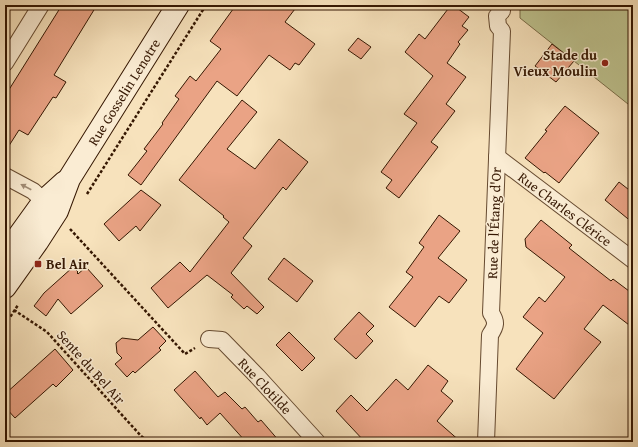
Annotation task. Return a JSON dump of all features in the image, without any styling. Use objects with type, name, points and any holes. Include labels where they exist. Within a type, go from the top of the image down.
[{"type":"main road","name":"Rue Gosselin Lenotre","points":[[5,287],[57,211],[69,179],[178,5]]},
{"type":"main road","name":"Rue Gosselin Lenotre","points":[[5,255],[44,202],[69,179]]},
{"type":"street","points":[[5,63],[40,5]]},
{"type":"street","name":"Rue de l'Étang d'Or","points":[[486,442],[490,335],[494,329],[495,320],[491,313],[502,31],[498,26],[497,16],[502,11],[502,5]]},
{"type":"street","name":"Rue Charles Clérice","points":[[497,157],[633,260]]},
{"type":"street","points":[[5,176],[33,191],[44,202],[37,242]]},
{"type":"street","name":"Rue Clotilde","points":[[209,339],[222,340],[317,442]]},
{"type":"path","points":[[84,199],[206,5]]},
{"type":"path","points":[[67,226],[185,354],[209,339]]},
{"type":"path","points":[[5,325],[18,304]]},
{"type":"path","name":"Sente du Bel Air","points":[[14,310],[47,332],[141,436],[149,442]]},
{"type":"green space","name":"Stade du Vieux Moulin","points":[[520,5],[633,5],[633,108],[520,18]]},
{"type":"building","points":[[62,5],[97,5],[54,75],[66,82],[56,98],[53,97],[28,135],[19,130],[5,152],[5,96]]},
{"type":"building","points":[[236,5],[298,5],[285,22],[315,44],[299,65],[295,63],[290,70],[269,55],[237,96],[217,81],[141,185],[128,175],[147,151],[144,149],[163,124],[162,123],[179,99],[175,96],[190,76],[196,81],[221,49],[210,41]]},
{"type":"building","points":[[451,5],[469,17],[462,26],[468,30],[458,42],[460,44],[447,63],[466,77],[446,104],[455,111],[431,142],[438,147],[399,198],[386,188],[392,180],[381,172],[417,123],[404,114],[433,76],[405,52],[419,34],[425,39]]},
{"type":"building","points":[[358,38],[371,47],[361,59],[348,50]]},
{"type":"building","points":[[552,44],[574,61],[556,82],[535,66]]},
{"type":"building","points":[[242,100],[257,112],[227,149],[255,169],[279,139],[308,162],[286,190],[283,187],[243,238],[252,246],[231,273],[264,307],[257,314],[247,306],[244,309],[231,297],[233,295],[207,275],[168,308],[151,288],[180,262],[190,272],[229,222],[223,217],[224,216],[179,180]]},
{"type":"building","points":[[565,106],[599,133],[559,183],[525,158],[547,131],[545,130]]},
{"type":"building","points":[[619,182],[633,193],[633,223],[605,200]]},
{"type":"building","points":[[141,190],[161,205],[140,231],[136,226],[119,241],[104,224]]},
{"type":"building","points":[[439,215],[460,231],[438,258],[467,280],[449,303],[439,296],[415,327],[389,307],[413,277],[406,272],[424,247],[419,243]]},
{"type":"building","points":[[541,220],[572,245],[569,248],[611,281],[613,279],[633,294],[633,328],[603,305],[584,329],[601,342],[554,399],[516,369],[543,333],[523,317],[539,297],[545,302],[565,277],[526,247],[525,239]]},
{"type":"building","points":[[284,258],[313,281],[297,302],[268,279]]},
{"type":"building","points":[[73,267],[78,274],[86,267],[103,286],[71,314],[58,299],[46,316],[34,306],[44,293]]},
{"type":"building","points":[[359,312],[374,326],[366,334],[373,341],[356,359],[334,339]]},
{"type":"building","points":[[153,327],[166,341],[159,348],[161,350],[135,373],[133,371],[127,377],[115,364],[122,358],[117,353],[116,343],[122,338],[138,340]]},
{"type":"building","points":[[289,332],[315,358],[302,371],[276,345]]},
{"type":"building","points":[[55,349],[73,370],[56,387],[53,384],[15,418],[5,407],[5,394]]},
{"type":"building","points":[[428,365],[448,381],[441,391],[453,401],[437,421],[461,442],[365,442],[336,411],[351,395],[367,411],[396,379],[408,390]]},
{"type":"building","points":[[195,371],[218,397],[225,392],[242,409],[245,407],[258,422],[261,420],[280,442],[246,442],[220,413],[207,425],[174,390]]},
{"type":"place","name":"Stade du Vieux Moulin","points":[[605,63]]},
{"type":"place","name":"Bel Air","points":[[38,264]]}]
